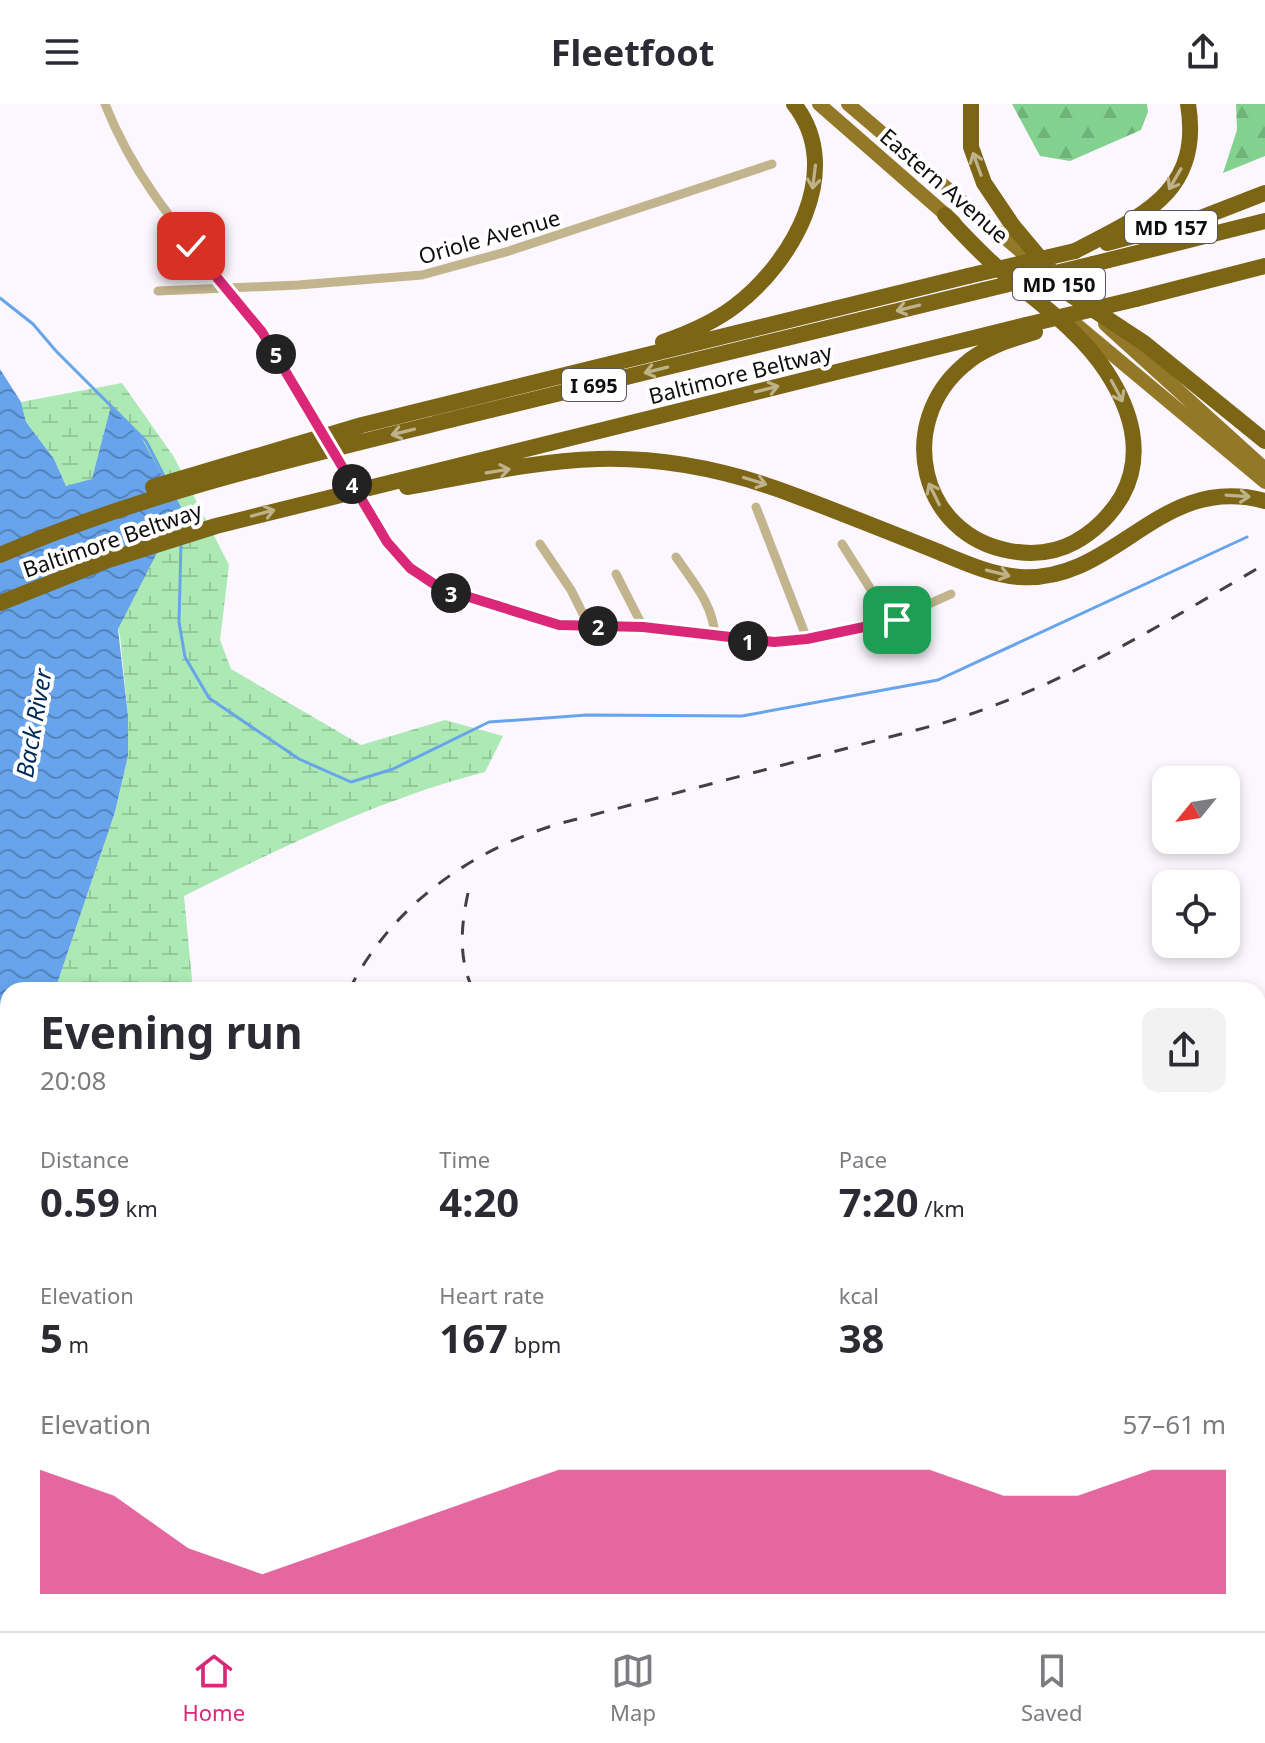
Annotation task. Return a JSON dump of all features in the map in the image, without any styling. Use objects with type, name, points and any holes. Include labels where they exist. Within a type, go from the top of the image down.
[{"type":"highway","points":[[203,478],[362,425],[534,383],[686,334],[712,321],[760,284],[777,264],[803,220],[815,176],[813,140],[794,104]]},
{"type":"highway","points":[[971,104],[971,147],[984,183],[1013,226],[1071,295],[1144,343],[1265,441]]},
{"type":"highway","points":[[1075,251],[1138,219],[1171,188],[1187,153],[1190,134],[1188,104]]},
{"type":"highway","name":"MD 157","points":[[534,383],[1177,226],[1265,193]]},
{"type":"highway","points":[[945,215],[987,258],[1093,352],[1118,390],[1131,421],[1134,458],[1130,477],[1111,513],[1084,537],[1061,548],[1037,553],[998,549],[961,530],[948,517],[929,486],[923,445],[932,405],[952,375],[983,352],[1030,329]]},
{"type":"highway","name":"Baltimore Beltway","points":[[0,555],[203,478],[314,454],[1265,221]]},
{"type":"highway","name":"Baltimore Beltway","points":[[0,603],[108,560],[216,526],[1030,329],[1265,266]]},
{"type":"highway","points":[[1219,279],[1265,275]]},
{"type":"highway","points":[[310,501],[555,463],[597,459],[656,461],[711,469],[765,484],[971,565],[996,573],[1030,577],[1057,574],[1092,560],[1162,516],[1195,500],[1236,495],[1265,501]]},
{"type":"main road","name":"Eastern Avenue","points":[[819,104],[945,215],[1265,482]]},
{"type":"main road","name":"Eastern Avenue","points":[[848,104],[1160,371],[1265,469]]},
{"type":"street","points":[[105,104],[128,156],[148,189],[262,332],[378,528],[399,557],[417,574],[453,594],[559,625],[643,627],[756,642],[807,639],[887,623],[951,594]]},
{"type":"street","name":"Oriole Avenue","points":[[158,291],[370,280],[439,272],[772,164]]},
{"type":"street","points":[[756,507],[807,639]]},
{"type":"street","points":[[540,544],[571,590],[589,626]]},
{"type":"street","points":[[842,544],[875,596],[887,623]]},
{"type":"street","points":[[676,557],[702,593],[713,616],[715,636]]},
{"type":"street","points":[[616,574],[643,627]]},
{"type":"green space","points":[[1012,104],[1147,104],[1148,112],[1141,130],[1070,161],[1040,156]]},
{"type":"green space","points":[[1236,104],[1265,104],[1265,156],[1223,173],[1237,130]]},
{"type":"green space","points":[[122,383],[174,457],[229,565],[220,640],[231,669],[361,745],[445,720],[503,736],[485,772],[369,810],[184,896],[192,982],[58,982],[115,812],[128,756],[128,716],[120,636],[107,579],[54,459],[26,422],[21,402]]},
{"type":"water","name":"Back River","points":[[0,369],[21,402],[26,422],[54,459],[66,486],[92,479],[111,406],[141,437],[180,508],[118,629],[128,716],[128,756],[115,812],[58,982],[0,982]]},
{"type":"waterway","points":[[0,298],[33,324],[146,441],[164,476]]},
{"type":"waterway","points":[[174,497],[183,514],[182,531]]},
{"type":"waterway","points":[[181,543],[179,622],[185,657],[209,698],[299,759],[351,782],[393,769],[489,722],[587,715],[742,716],[938,680],[1247,537]]},
{"type":"railway","points":[[354,982],[387,932],[436,886],[464,866],[525,835],[986,709],[1108,653],[1265,564]]},
{"type":"railway","points":[[468,893],[462,942],[470,982]]},
{"type":"route","points":[[191,246],[262,332],[387,542],[410,568],[440,588],[559,625],[643,627],[749,641],[807,639],[897,620]]}]
